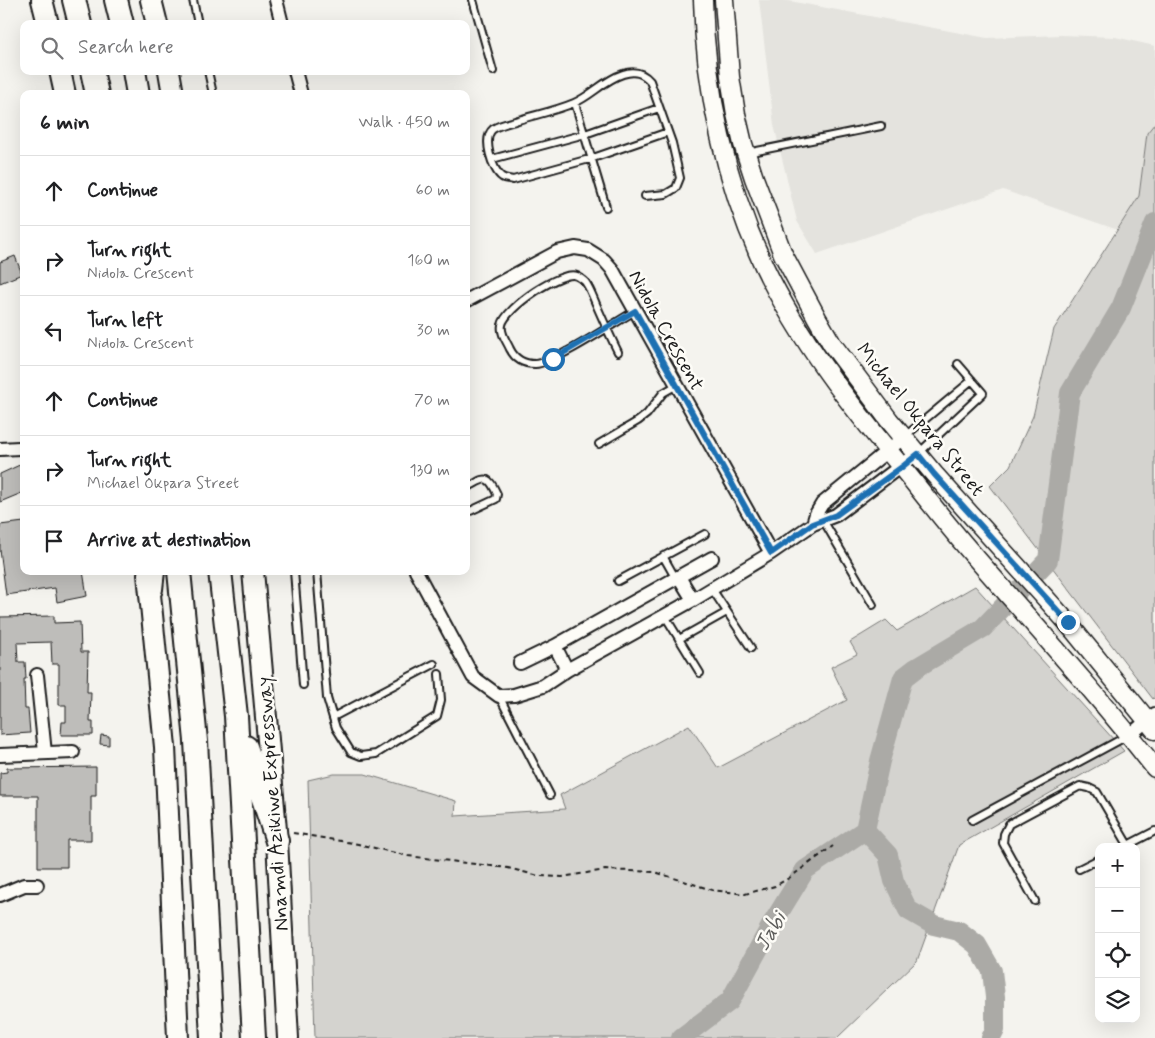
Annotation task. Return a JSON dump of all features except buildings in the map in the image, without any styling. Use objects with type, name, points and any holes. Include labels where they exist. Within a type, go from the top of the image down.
[{"type":"highway","points":[[42,0],[47,20]]},
{"type":"highway","points":[[74,0],[79,20]]},
{"type":"highway","points":[[116,0],[121,20]]},
{"type":"highway","points":[[151,0],[156,20]]},
{"type":"highway","points":[[61,75],[64,90]]},
{"type":"highway","points":[[93,75],[96,90]]},
{"type":"highway","points":[[135,75],[137,90]]},
{"type":"highway","points":[[169,75],[172,90]]},
{"type":"highway","points":[[179,575],[196,741],[211,1030]]},
{"type":"highway","name":"Nnamdi Azikiwe Expressway","points":[[220,575],[236,716],[254,1031]]},
{"type":"highway","name":"Nnamdi Azikiwe Expressway","points":[[253,575],[276,836],[288,1031]]},
{"type":"highway","points":[[151,577],[165,747],[178,1030]]},
{"type":"highway","points":[[236,716],[276,836]]},
{"type":"main road","points":[[703,0],[705,37],[718,125],[736,196],[764,266],[803,336],[826,372],[887,450],[976,558],[1130,735],[1155,768]]},
{"type":"main road","name":"Michael Okpara Street","points":[[724,0],[730,77],[736,114],[746,154],[783,254],[816,318],[858,380],[904,438],[934,474],[1068,622],[1152,722]]},
{"type":"street","points":[[276,0],[281,20]]},
{"type":"street","points":[[296,75],[300,90]]},
{"type":"street","name":"Nidola Crescent","points":[[470,299],[557,252],[575,248],[588,250],[604,260],[612,269],[771,553]]},
{"type":"street","points":[[818,522],[816,514],[822,504],[904,438]]},
{"type":"street","points":[[0,449],[19,448]]},
{"type":"street","points":[[418,575],[473,677],[499,696],[514,695],[543,686],[567,670],[712,589],[818,522],[836,515],[918,454]]},
{"type":"street","points":[[520,663],[555,646],[712,558]]},
{"type":"street","points":[[678,578],[693,600]]},
{"type":"street","points":[[555,646],[567,670]]},
{"type":"street","points":[[37,674],[45,753]]},
{"type":"street","points":[[1130,735],[1152,722]]},
{"type":"street","points":[[0,755],[73,752]]},
{"type":"street","points":[[0,895],[24,885],[37,885]]},
{"type":"lane","points":[[193,0],[197,20]]},
{"type":"lane","points":[[473,0],[492,71]]},
{"type":"lane","points":[[645,196],[666,194],[676,188],[680,178],[668,132],[660,108],[650,81],[644,74],[636,72],[623,74],[604,83],[575,103],[494,128],[490,133],[487,144],[496,171],[503,178],[513,180],[593,158],[668,132]]},
{"type":"lane","points":[[209,75],[212,90]]},
{"type":"lane","points":[[575,103],[593,158],[606,207]]},
{"type":"lane","points":[[492,159],[585,134],[660,108]]},
{"type":"lane","points":[[746,154],[880,126]]},
{"type":"lane","points":[[618,352],[606,328],[586,282],[569,274],[558,278],[515,306],[505,316],[501,325],[502,333],[514,357],[523,362],[535,364],[553,359],[606,328],[635,311]]},
{"type":"lane","points":[[918,454],[983,393],[958,364]]},
{"type":"lane","points":[[904,438],[972,380]]},
{"type":"lane","points":[[599,444],[638,421],[647,414],[663,393],[677,385]]},
{"type":"lane","points":[[470,486],[488,479],[492,481],[497,494],[496,499],[470,511]]},
{"type":"lane","points":[[818,522],[873,605]]},
{"type":"lane","points":[[618,581],[705,534]]},
{"type":"lane","points":[[663,556],[678,578]]},
{"type":"lane","points":[[294,575],[303,685]]},
{"type":"lane","points":[[317,575],[327,698],[336,728],[351,752],[361,756],[376,754],[437,716],[441,700],[439,674]]},
{"type":"lane","points":[[712,589],[751,648]]},
{"type":"lane","points":[[679,639],[727,612]]},
{"type":"lane","points":[[665,616],[700,673]]},
{"type":"lane","points":[[333,717],[434,664]]},
{"type":"lane","points":[[499,696],[550,795]]},
{"type":"lane","points":[[972,820],[1130,735]]},
{"type":"lane","points":[[1035,901],[1003,843],[1004,834],[1009,824],[1080,786],[1097,792],[1124,843]]},
{"type":"lane","points":[[1132,843],[1155,831]]},
{"type":"lane","points":[[1079,869],[1095,861]]},
{"type":"path","points":[[276,836],[358,844],[408,856],[508,868],[539,876],[562,877],[606,870],[655,872],[712,890],[745,894],[774,886],[789,878],[833,846]]},
{"type":"shaded area","points":[[759,0],[784,0],[987,38],[1061,35],[1115,37],[1155,46],[1155,123],[1147,133],[1139,196],[1118,230],[1003,190],[817,254],[797,221],[774,125]]},
{"type":"shaded area","points":[[1155,123],[1155,697],[1153,699],[990,486],[1010,466],[1033,416],[1054,329],[1139,196],[1147,133]]},
{"type":"shaded area","points":[[975,586],[1124,751],[959,845],[917,961],[837,1038],[315,1038],[308,780],[334,774],[365,774],[456,801],[455,816],[565,809],[560,795],[689,725],[718,768],[847,700],[831,667],[857,654],[850,642],[886,620],[897,631]]},
{"type":"waterway","points":[[865,830],[880,761],[903,678],[916,668],[983,628],[1048,560],[1070,393],[1121,308],[1155,223]]},
{"type":"waterway","points":[[865,830],[888,855],[894,881],[908,910],[934,925],[959,931],[977,945],[992,971],[995,997],[995,1030],[991,1038]]},
{"type":"waterway","name":"Jabi","points":[[681,1038],[730,1001],[772,924],[805,870],[865,830]]},
{"type":"route","points":[[553,359],[635,311],[771,553],[812,524],[836,515],[918,454],[1068,622]]}]
